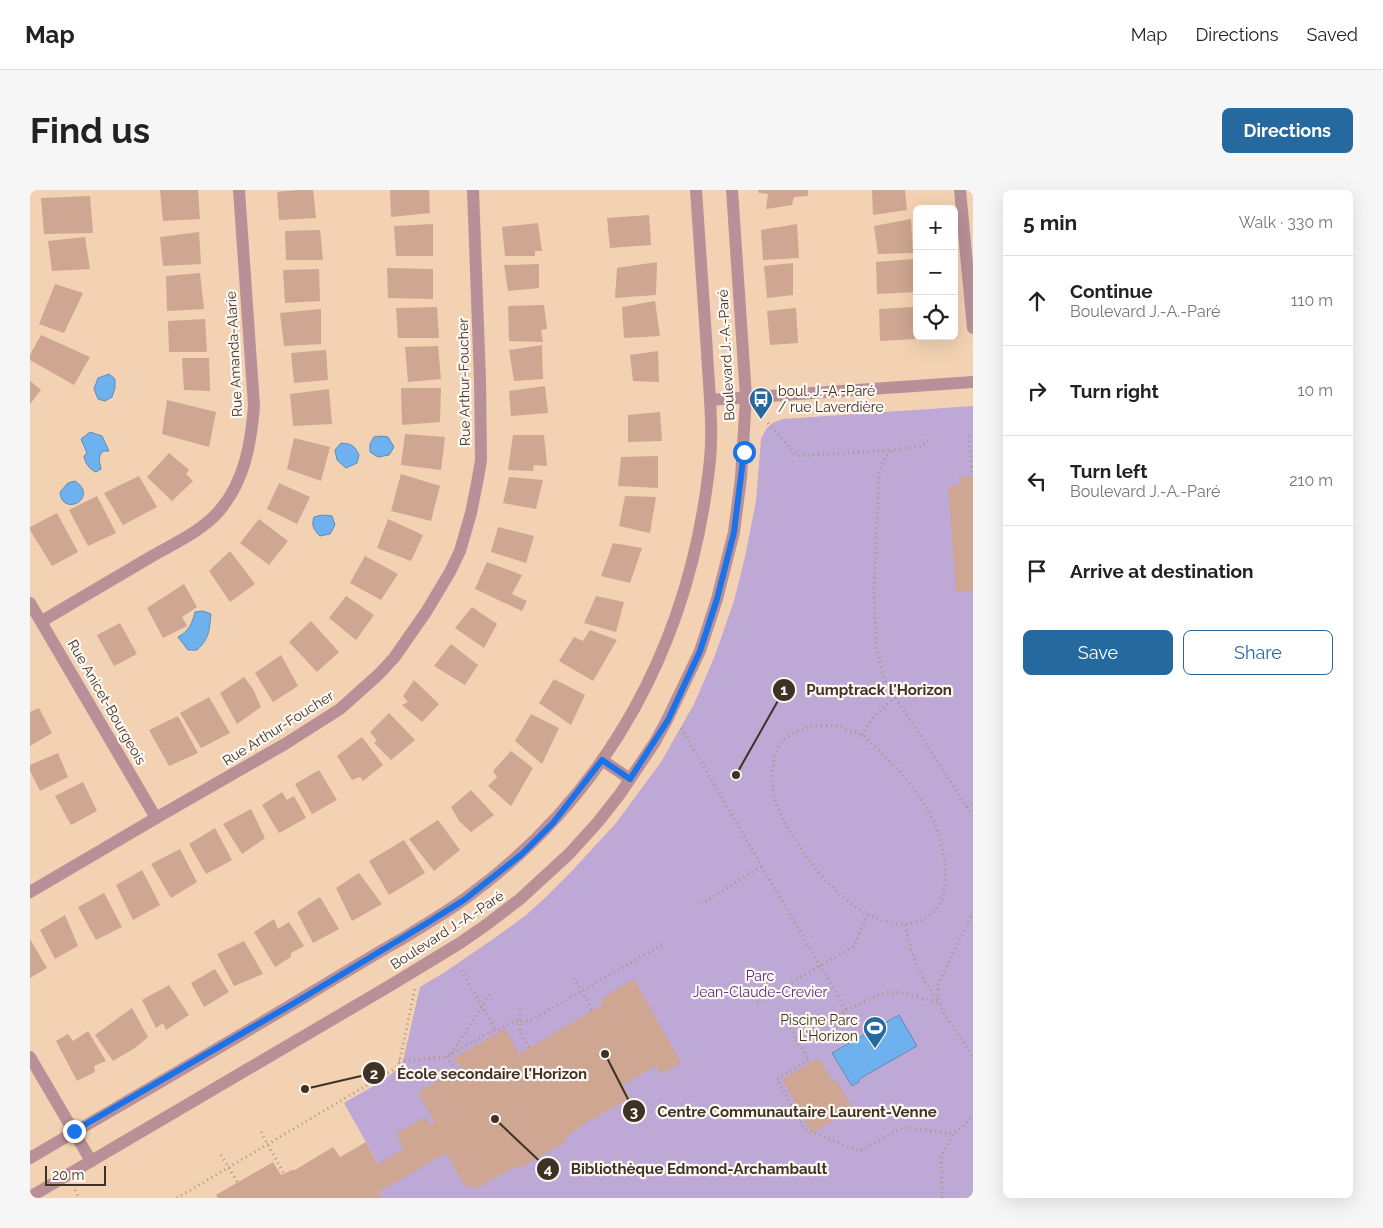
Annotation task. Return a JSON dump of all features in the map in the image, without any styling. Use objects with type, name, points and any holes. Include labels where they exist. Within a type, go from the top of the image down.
[{"type":"street","name":"Rue Amanda-Alarie","points":[[42,621],[177,543],[205,524],[221,509],[229,498],[243,469],[250,440],[254,406],[239,190]]},
{"type":"street","name":"Rue Arthur-Foucher","points":[[30,892],[303,734],[340,709],[394,658],[426,612],[450,572],[460,550],[471,513],[481,460],[480,380],[472,190]]},
{"type":"street","name":"Boulevard J.-A.-Paré","points":[[30,1158],[296,1002],[464,900],[522,854],[553,823],[602,760],[629,718],[651,678],[672,629],[690,575],[710,468],[710,400],[696,190]]},
{"type":"street","name":"Boulevard J.-A.-Paré","points":[[30,1197],[460,943],[520,899],[569,854],[620,794],[668,720],[700,651],[713,613],[734,532],[743,461],[746,397],[732,190]]},
{"type":"street","points":[[960,190],[973,328]]},
{"type":"street","points":[[710,400],[973,382]]},
{"type":"street","name":"Rue Anicet-Bourgeois","points":[[30,603],[156,818]]},
{"type":"street","points":[[602,760],[630,779]]},
{"type":"street","points":[[30,1057],[91,1161]]},
{"type":"path","points":[[768,423],[797,456],[893,450],[922,446],[928,440]]},
{"type":"path","points":[[969,436],[972,476]]},
{"type":"path","points":[[893,450],[885,457],[879,473],[874,590],[876,647],[885,682],[973,816]]},
{"type":"path","points":[[862,735],[873,717],[895,696]]},
{"type":"path","points":[[811,726],[837,726],[862,735],[883,754],[907,781],[933,821],[940,838],[946,878],[943,898],[934,910],[923,920],[905,925],[883,922],[868,915],[854,906],[829,883],[807,858],[782,817],[774,798],[771,780],[777,748],[789,735],[811,726]]},
{"type":"path","points":[[681,728],[846,1010]]},
{"type":"path","points":[[967,807],[973,802]]},
{"type":"path","points":[[701,904],[762,866]]},
{"type":"path","points":[[973,912],[938,985],[942,1010],[973,1057]]},
{"type":"path","points":[[758,1002],[853,948],[868,915]]},
{"type":"path","points":[[905,925],[913,956],[925,982],[940,1003]]},
{"type":"path","points":[[399,1061],[449,1055],[495,1029],[497,1031],[514,1021],[530,1021],[663,944]]},
{"type":"path","points":[[460,968],[495,1029]]},
{"type":"path","points":[[574,978],[593,1010]]},
{"type":"path","points":[[177,1198],[396,1068],[415,987]]},
{"type":"path","points":[[796,1039],[846,1010],[884,993],[897,992],[940,1003]]},
{"type":"path","points":[[449,1055],[490,994]]},
{"type":"path","points":[[520,1009],[520,1033],[530,1048]]},
{"type":"path","points":[[790,1028],[809,1060],[777,1079],[804,1129],[859,1150],[904,1127],[947,1133],[954,1132],[959,1130],[973,1115]]},
{"type":"path","points":[[449,1055],[457,1073]]},
{"type":"path","points":[[261,1132],[284,1174]]},
{"type":"path","points":[[942,1198],[941,1160],[947,1143],[954,1132]]},
{"type":"path","points":[[222,1155],[238,1182]]},
{"type":"path","points":[[74,1186],[80,1198]]},
{"type":"green space","name":"Parc Jean-Claude-Crevier","points":[[973,406],[973,1198],[382,1198],[379,1192],[390,1185],[344,1103],[385,1079],[403,1061],[420,987],[496,937],[525,916],[546,897],[616,823],[661,762],[694,704],[714,658],[734,601],[756,501],[761,439],[767,428],[783,419]]},
{"type":"water","points":[[109,374],[115,379],[112,397],[105,401],[98,399],[94,389],[98,378]]},
{"type":"water","points":[[90,432],[102,436],[109,451],[101,453],[99,460],[101,469],[96,472],[85,461],[84,456],[87,453],[81,439]]},
{"type":"water","points":[[374,437],[388,437],[394,447],[389,455],[378,457],[370,452],[370,444]]},
{"type":"water","points":[[341,443],[356,449],[359,455],[357,463],[346,468],[337,460],[335,450]]},
{"type":"water","points":[[75,481],[82,487],[82,499],[78,503],[67,504],[62,500],[60,492],[68,483]]},
{"type":"water","points":[[322,515],[332,516],[335,525],[330,534],[320,536],[315,530],[313,523],[314,517]]},
{"type":"water","points":[[203,611],[211,614],[207,638],[197,650],[188,650],[178,637],[190,627],[195,612]]},
{"type":"water","name":"Piscine Parc L'Horizon","points":[[899,1015],[917,1046],[859,1079],[859,1082],[852,1086],[832,1053]]},
{"type":"building","points":[[160,190],[198,190],[200,219],[163,221]]},
{"type":"building","points":[[313,190],[316,218],[279,220],[277,192]]},
{"type":"building","points":[[390,190],[429,190],[430,213],[391,217]]},
{"type":"building","points":[[758,190],[808,190],[808,196],[794,197],[792,205],[766,209],[768,194],[759,193]]},
{"type":"building","points":[[872,190],[905,190],[907,210],[873,215]]},
{"type":"building","points":[[90,196],[93,233],[44,234],[41,198]]},
{"type":"building","points":[[649,215],[651,245],[610,248],[607,218]]},
{"type":"building","points":[[911,219],[913,253],[878,254],[874,226]]},
{"type":"building","points":[[538,223],[542,251],[535,251],[535,256],[505,256],[502,227]]},
{"type":"building","points":[[433,224],[433,256],[396,256],[394,226]]},
{"type":"building","points":[[797,224],[799,258],[763,260],[761,230]]},
{"type":"building","points":[[320,230],[323,260],[286,260],[285,231]]},
{"type":"building","points":[[199,232],[201,264],[163,266],[160,237]]},
{"type":"building","points":[[85,237],[90,269],[52,271],[48,241]]},
{"type":"building","points":[[913,259],[913,292],[877,294],[876,262]]},
{"type":"building","points":[[657,262],[656,295],[615,298],[617,268]]},
{"type":"building","points":[[793,263],[793,295],[767,298],[764,266]]},
{"type":"building","points":[[539,264],[539,288],[508,291],[504,265]]},
{"type":"building","points":[[387,268],[433,269],[433,299],[388,298]]},
{"type":"building","points":[[319,269],[320,301],[285,303],[283,270]]},
{"type":"building","points":[[200,273],[204,309],[167,311],[166,276]]},
{"type":"building","points":[[55,284],[83,293],[64,333],[39,324]]},
{"type":"building","points":[[655,301],[660,336],[624,338],[622,307]]},
{"type":"building","points":[[544,305],[547,329],[541,330],[543,342],[509,341],[508,306]]},
{"type":"building","points":[[437,307],[439,338],[398,338],[396,308]]},
{"type":"building","points":[[913,307],[913,339],[880,341],[879,309]]},
{"type":"building","points":[[796,308],[798,343],[770,345],[767,311]]},
{"type":"building","points":[[321,309],[321,344],[284,346],[280,313]]},
{"type":"building","points":[[205,319],[207,352],[169,352],[168,321]]},
{"type":"building","points":[[41,335],[90,357],[74,385],[30,360],[30,355]]},
{"type":"building","points":[[542,345],[543,379],[514,381],[509,350]]},
{"type":"building","points":[[438,346],[441,379],[408,382],[405,347]]},
{"type":"building","points":[[326,350],[328,380],[294,383],[291,353]]},
{"type":"building","points":[[658,351],[659,382],[633,381],[630,355]]},
{"type":"building","points":[[182,358],[209,358],[210,391],[184,390]]},
{"type":"building","points":[[30,381],[41,390],[30,404]]},
{"type":"building","points":[[545,386],[548,413],[511,416],[509,391]]},
{"type":"building","points":[[401,388],[441,388],[440,422],[402,425]]},
{"type":"building","points":[[329,389],[332,424],[293,426],[290,394]]},
{"type":"building","points":[[167,400],[216,412],[209,447],[162,434]]},
{"type":"building","points":[[660,412],[662,441],[628,442],[628,415]]},
{"type":"building","points":[[405,434],[445,437],[441,470],[401,465]]},
{"type":"building","points":[[513,435],[544,435],[547,466],[534,465],[533,471],[508,470]]},
{"type":"building","points":[[294,438],[330,447],[321,481],[287,469]]},
{"type":"building","points":[[169,453],[189,470],[186,474],[193,481],[172,501],[147,477]]},
{"type":"building","points":[[658,456],[658,488],[618,486],[621,457]]},
{"type":"building","points":[[401,474],[440,486],[431,521],[391,511]]},
{"type":"building","points":[[139,476],[157,507],[123,525],[104,493]]},
{"type":"building","points":[[973,476],[973,591],[956,592],[948,486],[960,485],[959,477]]},
{"type":"building","points":[[509,477],[543,480],[536,509],[503,503]]},
{"type":"building","points":[[279,483],[310,497],[297,524],[267,509]]},
{"type":"building","points":[[97,496],[116,533],[88,546],[69,510]]},
{"type":"building","points":[[625,496],[656,497],[650,533],[619,526]]},
{"type":"building","points":[[57,513],[78,552],[52,566],[30,527]]},
{"type":"building","points":[[259,519],[288,541],[269,565],[240,543]]},
{"type":"building","points":[[388,519],[423,535],[411,561],[377,548]]},
{"type":"building","points":[[498,527],[534,536],[526,563],[491,552]]},
{"type":"building","points":[[613,543],[642,548],[630,583],[601,576]]},
{"type":"building","points":[[230,551],[255,584],[230,602],[209,571]]},
{"type":"building","points":[[365,556],[398,574],[381,600],[350,583]]},
{"type":"building","points":[[487,562],[522,575],[512,594],[527,601],[522,611],[475,589]]},
{"type":"building","points":[[184,584],[197,607],[182,617],[187,626],[163,638],[147,608]]},
{"type":"building","points":[[346,596],[374,615],[356,640],[329,618]]},
{"type":"building","points":[[596,596],[624,602],[616,632],[584,623]]},
{"type":"building","points":[[472,607],[497,624],[484,648],[455,628]]},
{"type":"building","points":[[311,621],[339,652],[317,672],[289,642]]},
{"type":"building","points":[[120,623],[137,654],[114,666],[97,635]]},
{"type":"building","points":[[590,630],[617,640],[593,681],[559,661],[574,637],[583,641]]},
{"type":"building","points":[[451,644],[478,665],[465,685],[434,666]]},
{"type":"building","points":[[281,655],[298,686],[273,702],[255,673]]},
{"type":"building","points":[[244,677],[253,689],[261,707],[237,724],[220,693]]},
{"type":"building","points":[[554,679],[585,695],[571,725],[539,703]]},
{"type":"building","points":[[414,680],[439,704],[422,722],[402,705],[408,702],[403,696]]},
{"type":"building","points":[[209,697],[230,733],[201,748],[180,713]]},
{"type":"building","points":[[39,708],[52,733],[30,746],[30,712]]},
{"type":"building","points":[[389,713],[415,740],[391,760],[374,743],[377,741],[370,732]]},
{"type":"building","points":[[531,714],[559,728],[542,764],[515,741]]},
{"type":"building","points":[[178,716],[198,753],[169,766],[149,730]]},
{"type":"building","points":[[362,737],[383,765],[363,781],[360,777],[352,780],[337,756]]},
{"type":"building","points":[[511,751],[533,768],[511,806],[488,786],[497,777],[493,771]]},
{"type":"building","points":[[58,753],[68,777],[40,791],[30,771],[30,765]]},
{"type":"building","points":[[319,770],[337,800],[312,814],[295,784]]},
{"type":"building","points":[[83,782],[97,811],[71,825],[55,796]]},
{"type":"building","points":[[471,790],[494,815],[471,832],[459,821],[451,807]]},
{"type":"building","points":[[282,792],[287,800],[294,796],[306,818],[279,833],[262,805]]},
{"type":"building","points":[[251,809],[265,838],[242,854],[223,824]]},
{"type":"building","points":[[438,820],[460,850],[434,871],[409,839]]},
{"type":"building","points":[[215,828],[232,860],[206,874],[189,844]]},
{"type":"building","points":[[404,840],[425,873],[389,895],[369,861]]},
{"type":"building","points":[[180,849],[197,882],[171,898],[151,864]]},
{"type":"building","points":[[142,870],[160,905],[133,920],[116,885]]},
{"type":"building","points":[[359,873],[382,904],[352,921],[336,888]]},
{"type":"building","points":[[104,893],[122,927],[96,940],[78,907]]},
{"type":"building","points":[[320,897],[339,929],[313,943],[297,912]]},
{"type":"building","points":[[65,915],[78,946],[55,959],[40,930]]},
{"type":"building","points":[[274,919],[278,929],[289,922],[304,946],[291,953],[291,957],[275,967],[254,932]]},
{"type":"building","points":[[30,939],[47,968],[30,978]]},
{"type":"building","points":[[244,941],[263,974],[234,986],[217,954]]},
{"type":"building","points":[[215,969],[229,992],[204,1007],[191,983]]},
{"type":"building","points":[[634,979],[681,1063],[661,1074],[656,1066],[623,1085],[630,1098],[589,1121],[565,1138],[567,1141],[518,1169],[517,1166],[475,1189],[472,1185],[466,1188],[446,1153],[379,1192],[382,1198],[218,1198],[216,1195],[273,1162],[281,1175],[295,1170],[333,1147],[340,1157],[366,1142],[378,1164],[404,1149],[396,1134],[425,1117],[430,1125],[435,1122],[418,1092],[462,1070],[454,1058],[505,1029],[519,1054],[604,1004],[601,999]]},
{"type":"building","points":[[169,985],[189,1015],[166,1030],[163,1023],[156,1028],[142,1000]]},
{"type":"building","points":[[132,1008],[148,1037],[135,1048],[113,1061],[95,1035]]},
{"type":"building","points":[[88,1031],[106,1061],[94,1066],[95,1072],[77,1081],[56,1041],[68,1034],[73,1041]]},
{"type":"building","points":[[819,1058],[833,1082],[836,1080],[853,1109],[812,1133],[782,1079]]},
{"type":"place","name":"boul. J.-A.-Paré / rue Laverdière","points":[[761,420]]},
{"type":"place","name":"Pumptrack l'Horizon","points":[[736,775]]},
{"type":"place","name":"Piscine Parc L'Horizon","points":[[875,1049]]},
{"type":"place","name":"Centre Communautaire Laurent-Venne","points":[[605,1054]]},
{"type":"place","name":"École secondaire l'Horizon","points":[[305,1089]]},
{"type":"place","name":"Bibliothèque Edmond-Archambault","points":[[495,1119]]},
{"type":"route","points":[[74,1131],[296,1002],[464,900],[522,854],[553,823],[602,760],[630,779],[668,720],[700,651],[717,599],[734,532],[744,452]]}]
